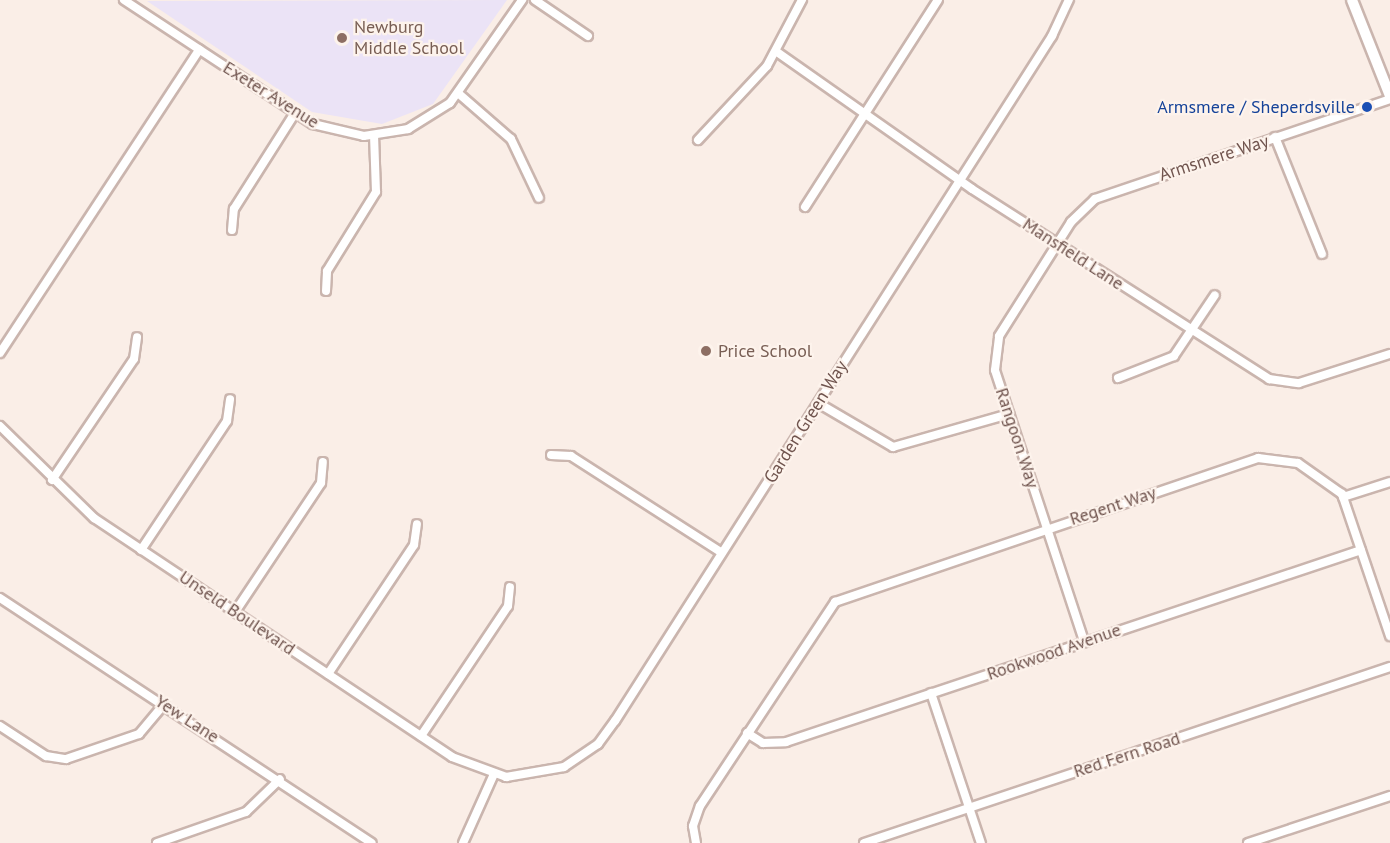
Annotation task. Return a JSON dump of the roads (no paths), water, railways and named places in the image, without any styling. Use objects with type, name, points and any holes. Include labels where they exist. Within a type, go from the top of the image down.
[{"type":"main road","points":[[1352,0],[1390,98]]},
{"type":"street","name":"Exeter Avenue","points":[[124,0],[295,113],[323,129],[374,135],[420,123],[458,93],[522,0]]},
{"type":"street","points":[[535,0],[588,36]]},
{"type":"street","points":[[698,140],[777,52],[802,0]]},
{"type":"street","points":[[805,207],[938,0]]},
{"type":"street","name":"Garden Green Way","points":[[494,774],[522,778],[551,772],[598,744],[723,553],[1052,36],[1069,0]]},
{"type":"street","points":[[0,353],[199,50]]},
{"type":"street","name":"Mansfield Lane","points":[[777,52],[960,180],[1264,376],[1284,383],[1390,354]]},
{"type":"street","points":[[458,93],[511,139],[539,198]]},
{"type":"street","name":"Armsmere Way","points":[[1057,244],[1095,199],[1390,98]]},
{"type":"street","points":[[232,230],[234,209],[295,113]]},
{"type":"street","points":[[326,291],[327,272],[376,192],[374,135]]},
{"type":"street","points":[[1275,137],[1322,254]]},
{"type":"street","name":"Rangoon Way","points":[[1057,244],[993,351],[1009,414],[1084,641]]},
{"type":"street","points":[[1118,378],[1170,360],[1193,331],[1215,295]]},
{"type":"street","points":[[52,480],[134,359],[136,337]]},
{"type":"street","points":[[141,550],[227,420],[230,399]]},
{"type":"street","points":[[818,404],[874,440],[901,447],[1009,414]]},
{"type":"street","name":"Unseld Boulevard","points":[[0,426],[74,503],[464,764],[494,774]]},
{"type":"street","points":[[551,455],[571,456],[723,553]]},
{"type":"street","name":"Regent Way","points":[[747,733],[831,606],[856,592],[1265,456],[1298,463],[1343,497]]},
{"type":"street","points":[[235,612],[321,483],[323,462]]},
{"type":"street","points":[[1390,482],[1343,497],[1390,636]]},
{"type":"street","points":[[328,674],[414,545],[417,524]]},
{"type":"street","name":"Rookwood Avenue","points":[[747,733],[763,743],[786,742],[1361,550]]},
{"type":"street","points":[[421,736],[508,606],[510,586]]},
{"type":"street","name":"Yew Lane","points":[[0,598],[280,779],[372,843]]},
{"type":"street","name":"Red Fern Road","points":[[864,843],[1390,667]]},
{"type":"street","points":[[931,693],[981,843]]},
{"type":"street","points":[[0,726],[46,756],[66,759],[139,734],[164,704]]},
{"type":"street","points":[[696,843],[695,818],[747,733]]},
{"type":"street","points":[[463,843],[494,774]]},
{"type":"street","points":[[157,843],[246,812],[280,779]]},
{"type":"street","points":[[1248,843],[1390,796]]},
{"type":"place","name":"Newburg Middle School","points":[[342,38]]},
{"type":"place","name":"Armsmere / Sheperdsville","points":[[1367,107]]},
{"type":"place","name":"Price School","points":[[706,351]]}]
